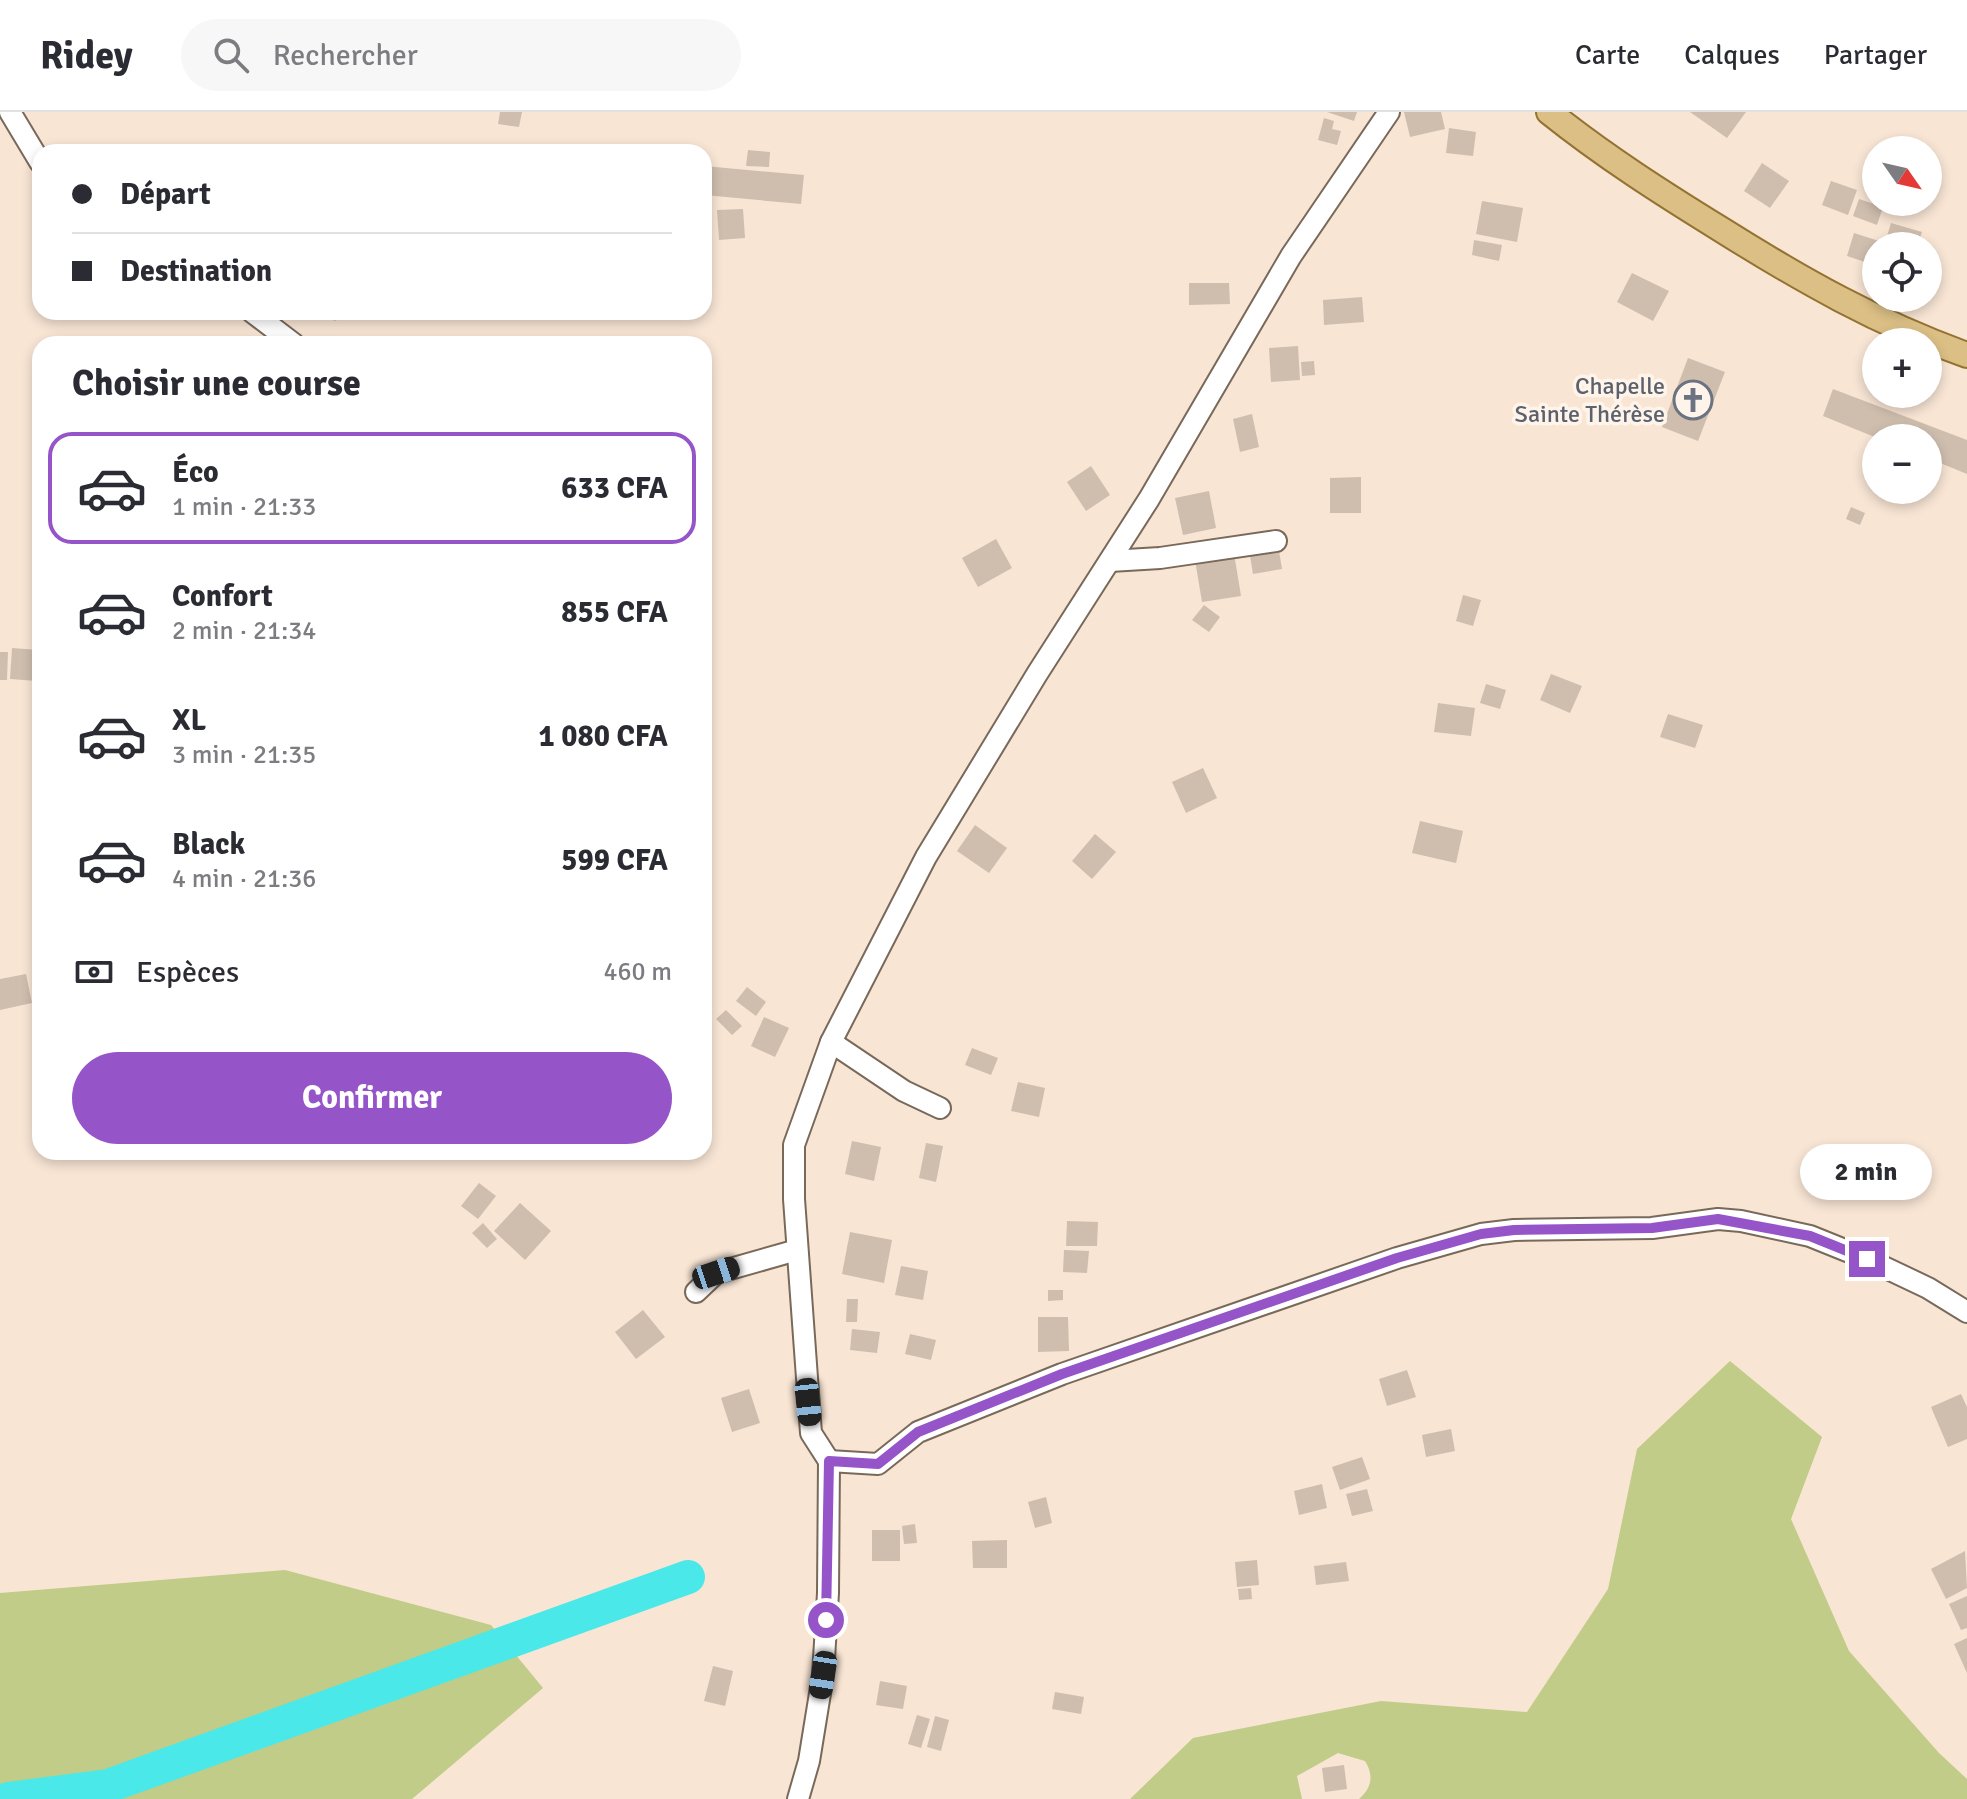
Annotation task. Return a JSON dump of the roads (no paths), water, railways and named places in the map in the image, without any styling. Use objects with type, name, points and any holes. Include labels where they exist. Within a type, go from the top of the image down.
[{"type":"main road","points":[[1549,112],[1623,169],[1803,280],[1891,326],[1967,355]]},
{"type":"street","points":[[10,112],[32,149]]},
{"type":"street","points":[[798,1799],[809,1761],[823,1675],[828,1593],[829,1461],[811,1433],[797,1250],[794,1145],[831,1042],[926,857],[1110,561],[1291,256],[1389,112]]},
{"type":"street","points":[[262,320],[284,336]]},
{"type":"street","points":[[1110,561],[1160,558],[1276,541]]},
{"type":"street","points":[[831,1042],[904,1091],[940,1108]]},
{"type":"street","points":[[829,1461],[878,1464],[918,1432],[1062,1374],[1397,1258],[1481,1234],[1514,1230],[1652,1228],[1718,1219],[1741,1221],[1824,1241],[1928,1288],[1967,1312]]},
{"type":"street","points":[[696,1292],[716,1273],[797,1250]]},
{"type":"waterway","points":[[8,1799],[108,1786],[688,1577]]},
{"type":"place","name":"Chapelle Sainte Thérèse","points":[[1693,400]]}]
